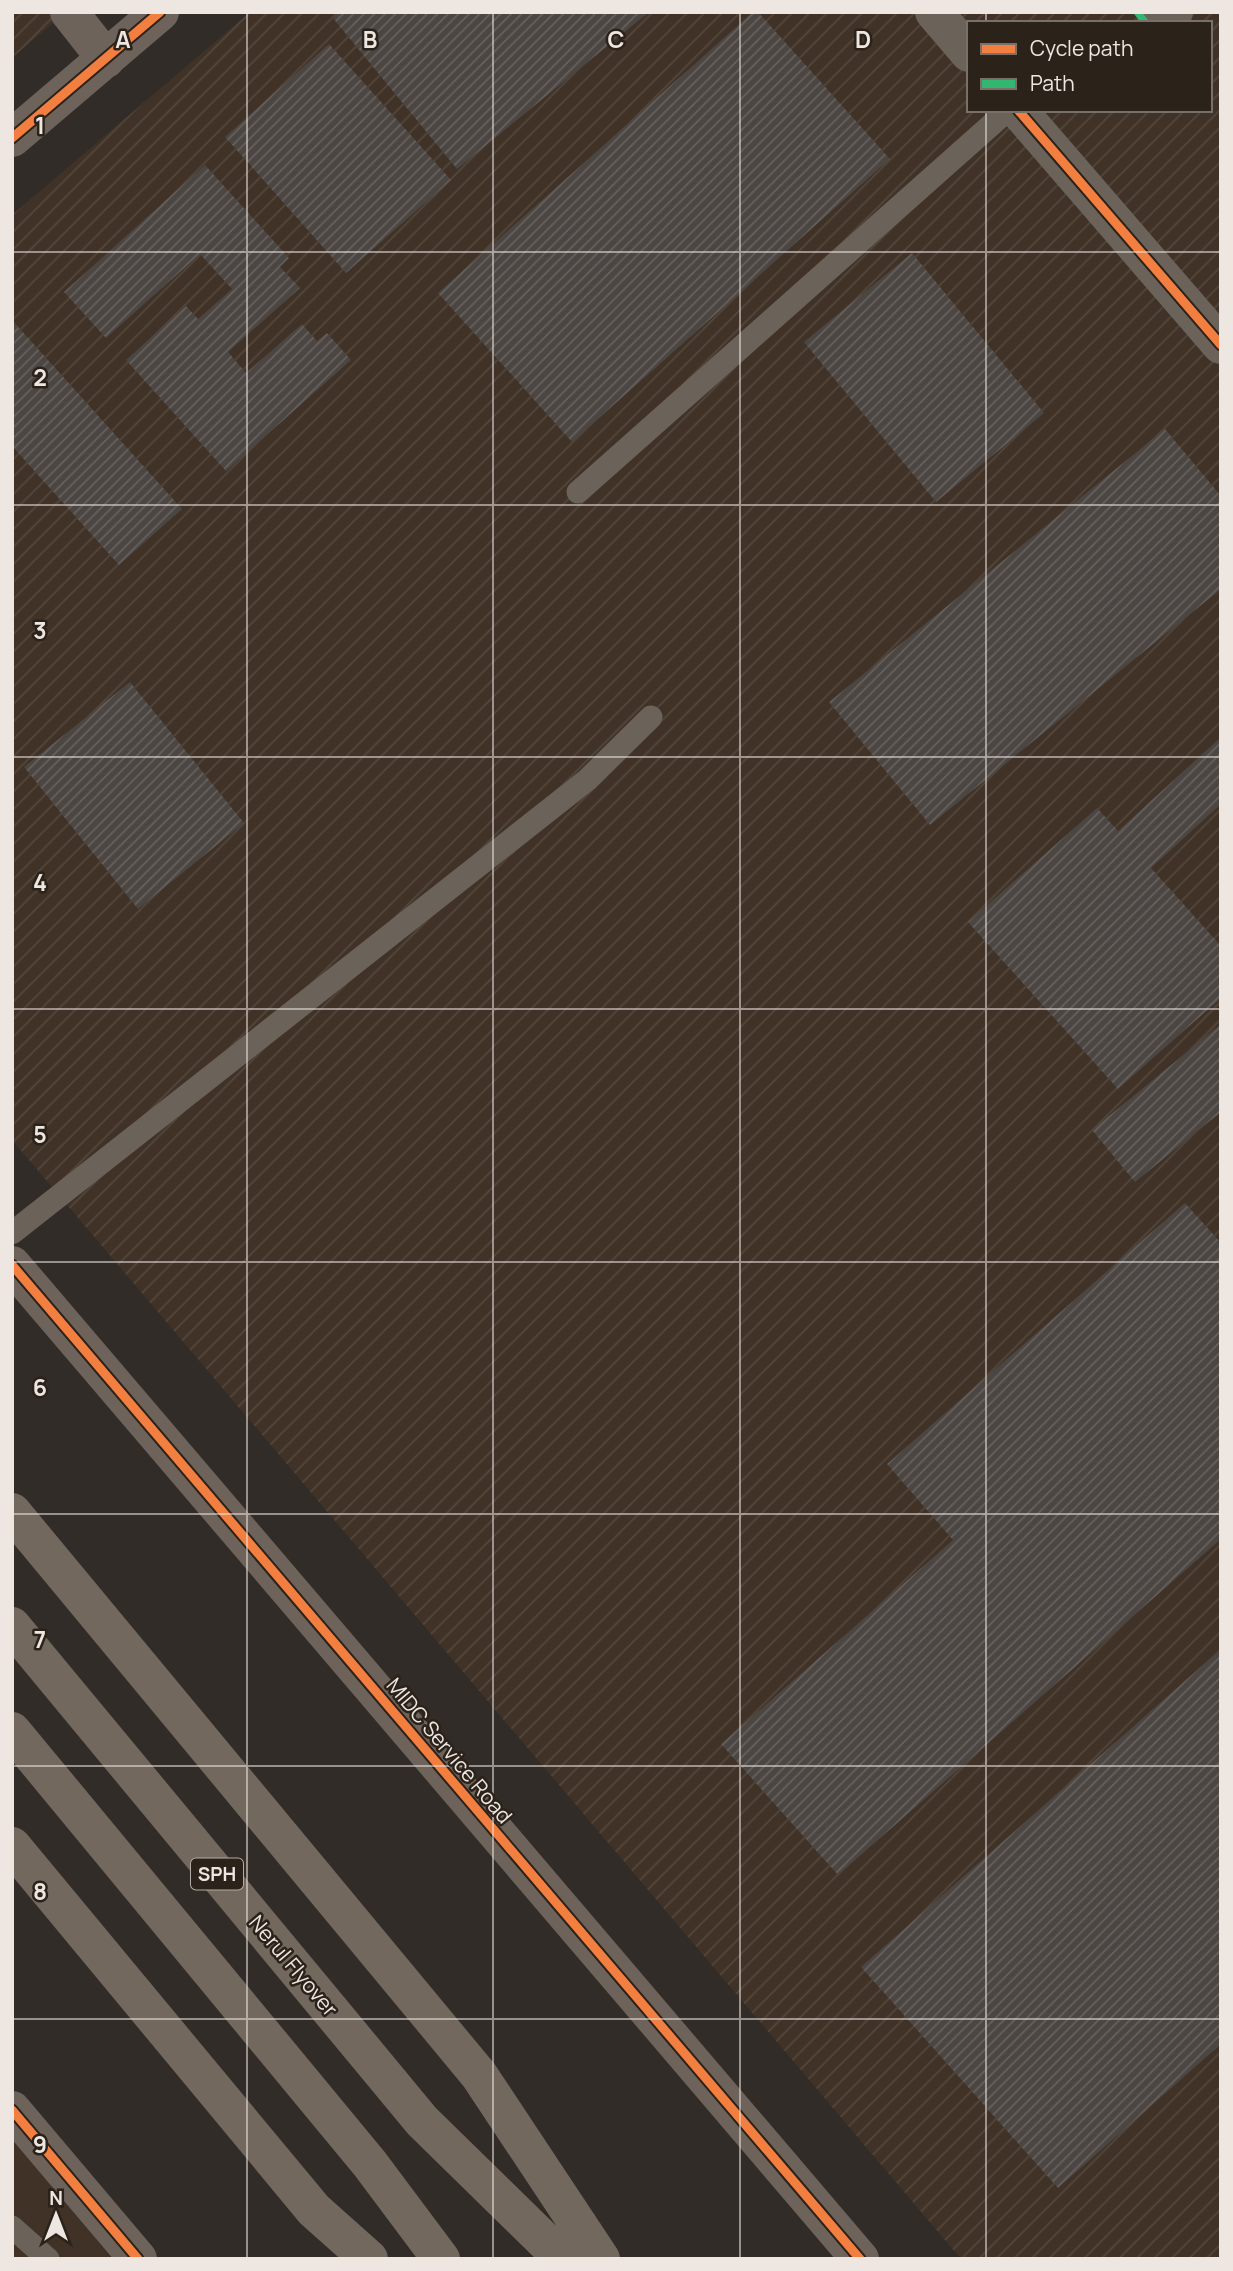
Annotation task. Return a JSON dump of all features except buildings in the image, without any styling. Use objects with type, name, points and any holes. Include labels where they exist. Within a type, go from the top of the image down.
[{"type":"highway","points":[[12,1512],[479,2075],[600,2259]]},
{"type":"highway","name":"Nerul Flyover","points":[[12,1626],[422,2121],[563,2259]]},
{"type":"highway","points":[[12,1731],[370,2164],[441,2259]]},
{"type":"highway","points":[[12,1846],[314,2210],[369,2259]]},
{"type":"street","points":[[69,12],[106,59]]},
{"type":"street","points":[[12,138],[160,12]]},
{"type":"street","points":[[934,12],[967,51]]},
{"type":"street","points":[[1020,112],[1221,345]]},
{"type":"street","name":"MIDC Service Road","points":[[12,1265],[860,2259]]},
{"type":"street","points":[[12,2110],[138,2259]]},
{"type":"lane","points":[[578,492],[1006,112]]},
{"type":"lane","points":[[12,1233],[587,780],[651,717]]},
{"type":"lane","points":[[12,2227],[48,2259]]},
{"type":"shaded area","points":[[12,12],[66,12],[12,58]]},
{"type":"shaded area","points":[[250,12],[1221,12],[1221,2259],[961,2259],[12,1140],[12,215]]},
{"type":"shaded area","points":[[12,2139],[68,2205],[112,2259],[12,2259]]},
{"type":"marked path","points":[[1137,12],[1144,21]]},
{"type":"cycle path","points":[[12,138],[160,12]]},
{"type":"cycle path","points":[[1020,112],[1221,345]]},
{"type":"cycle path","points":[[12,1265],[860,2259]]},
{"type":"cycle path","points":[[12,2110],[138,2259]]}]
